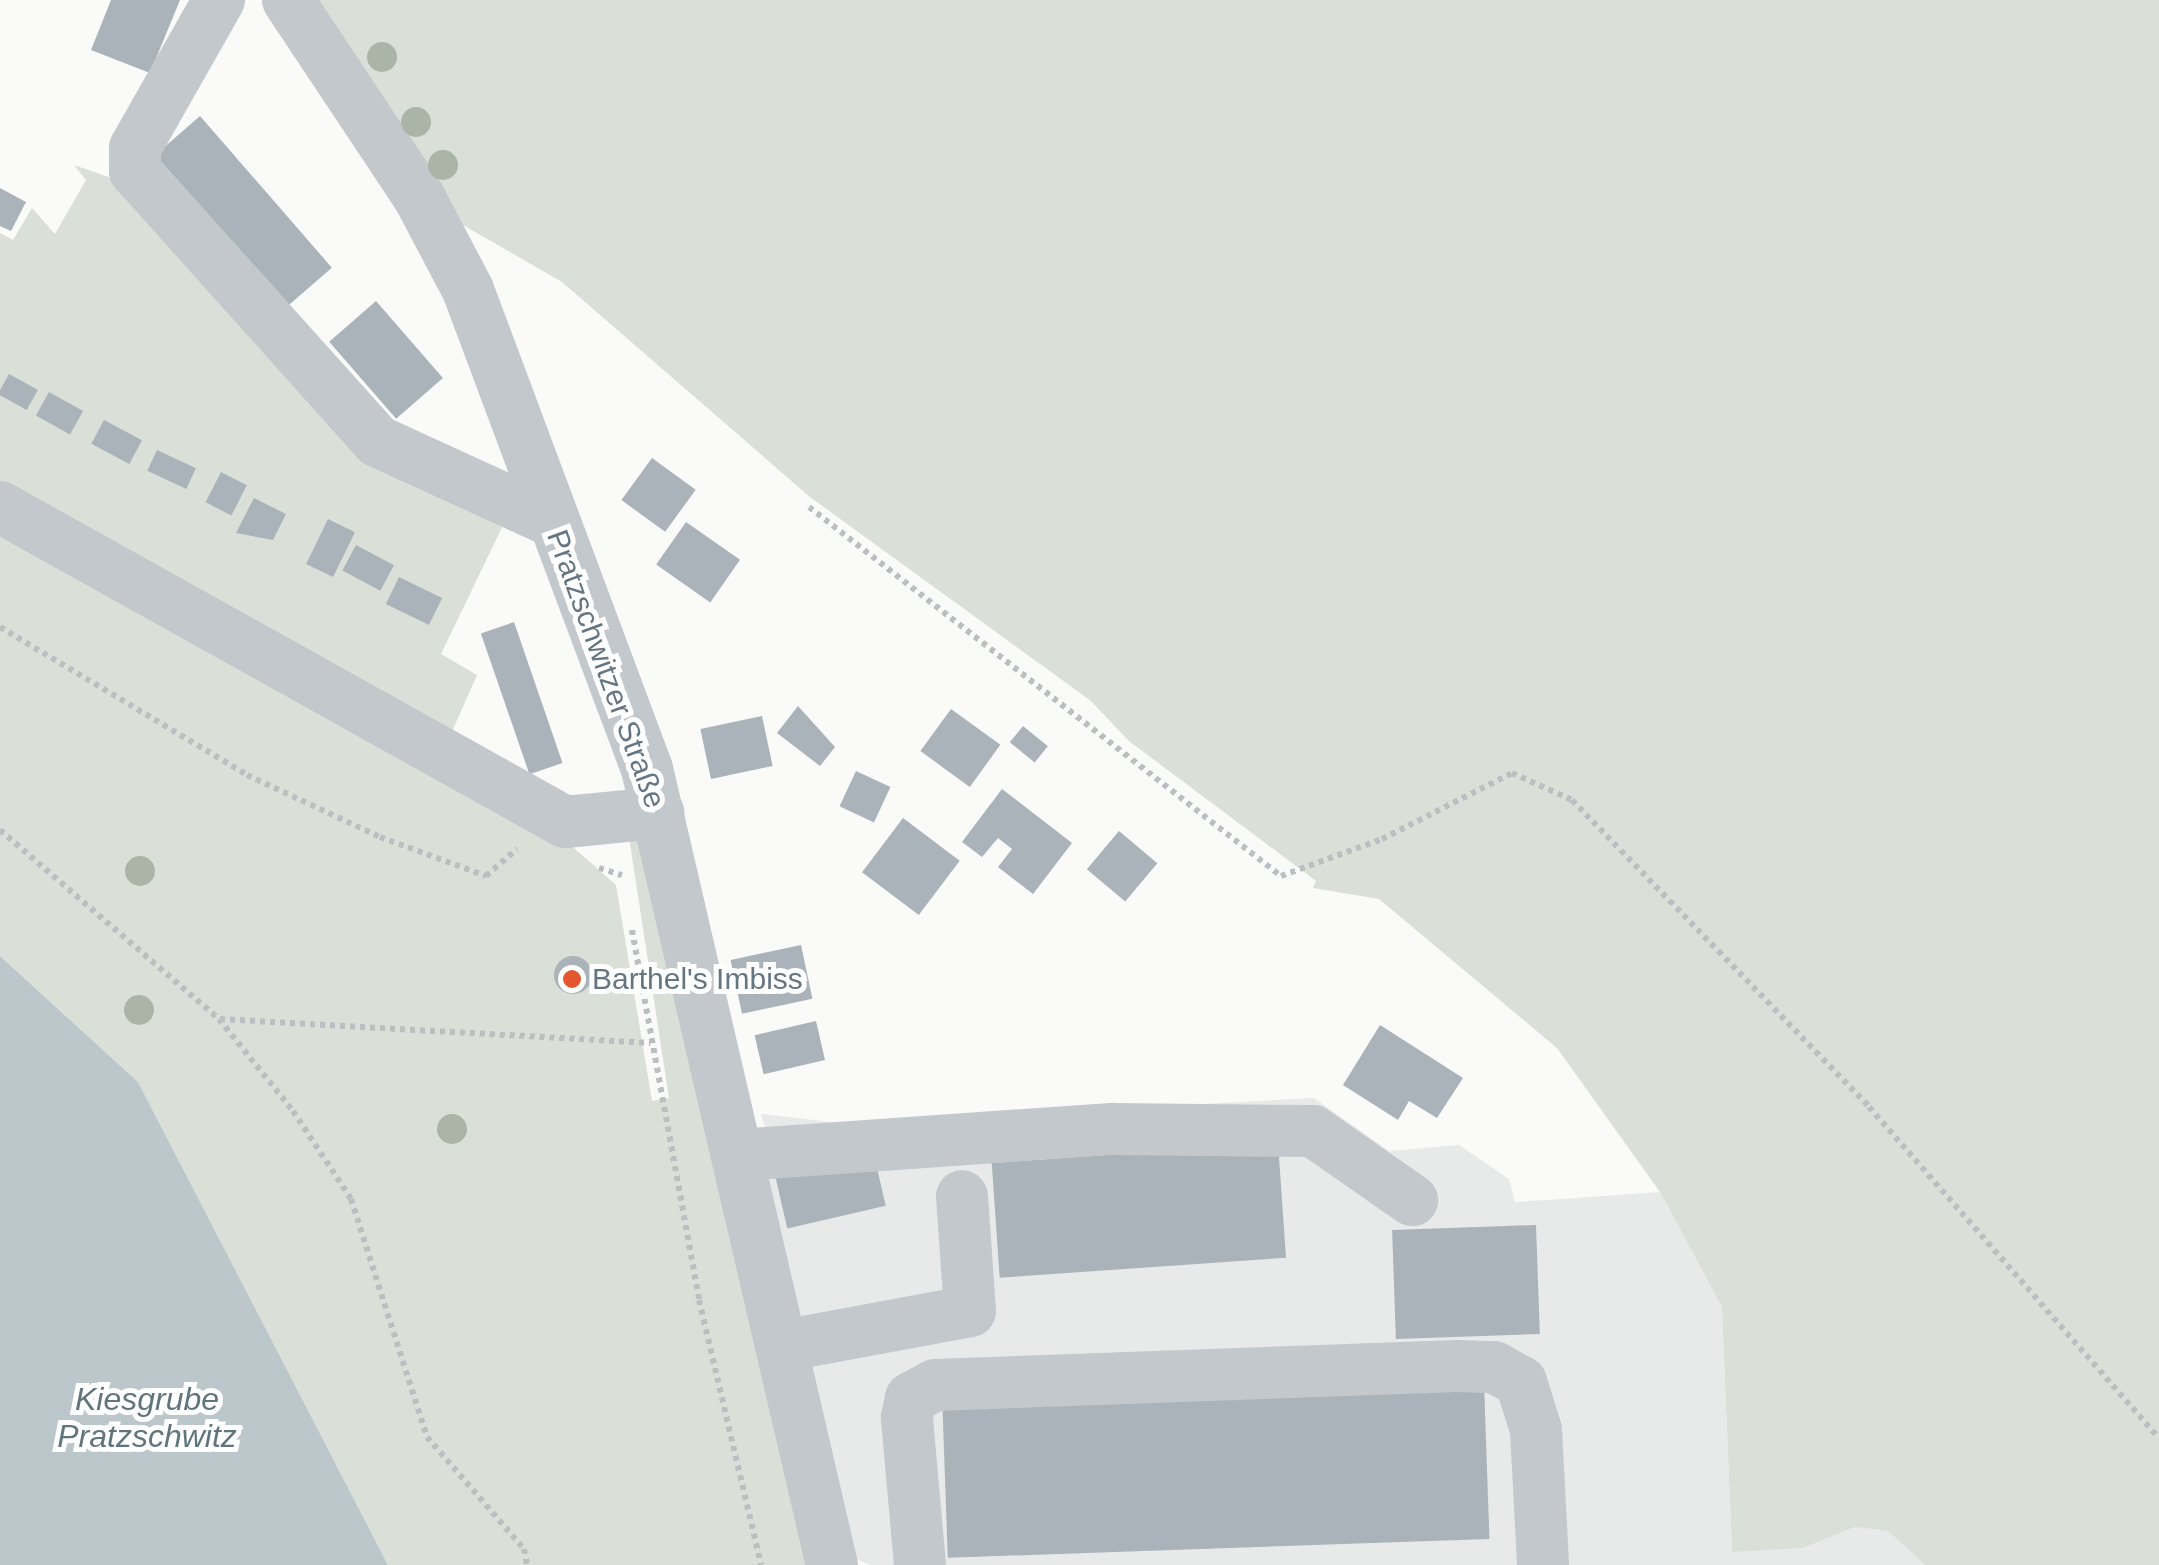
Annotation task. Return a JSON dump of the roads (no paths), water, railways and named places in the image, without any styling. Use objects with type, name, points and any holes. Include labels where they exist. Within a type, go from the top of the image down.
[{"type":"street","points":[[219,0],[135,148],[135,171],[377,441],[554,522]]},
{"type":"street","name":"Pratzschwitzer Straße","points":[[288,0],[420,197],[468,290],[658,813],[832,1565]]},
{"type":"street","points":[[0,507],[565,822],[658,813]]},
{"type":"street","points":[[738,1155],[1112,1129],[1313,1130],[1412,1200]]},
{"type":"street","points":[[782,1346],[970,1310],[962,1196]]},
{"type":"street","points":[[920,1565],[906,1418],[910,1398],[935,1385],[1458,1366],[1494,1366],[1521,1382],[1536,1430],[1543,1565]]},
{"type":"water","name":"Kiesgrube Pratzschwitz","points":[[0,956],[138,1082],[388,1565],[0,1565]]},
{"type":"place","name":"Barthel's Imbiss","points":[[572,979]]}]
